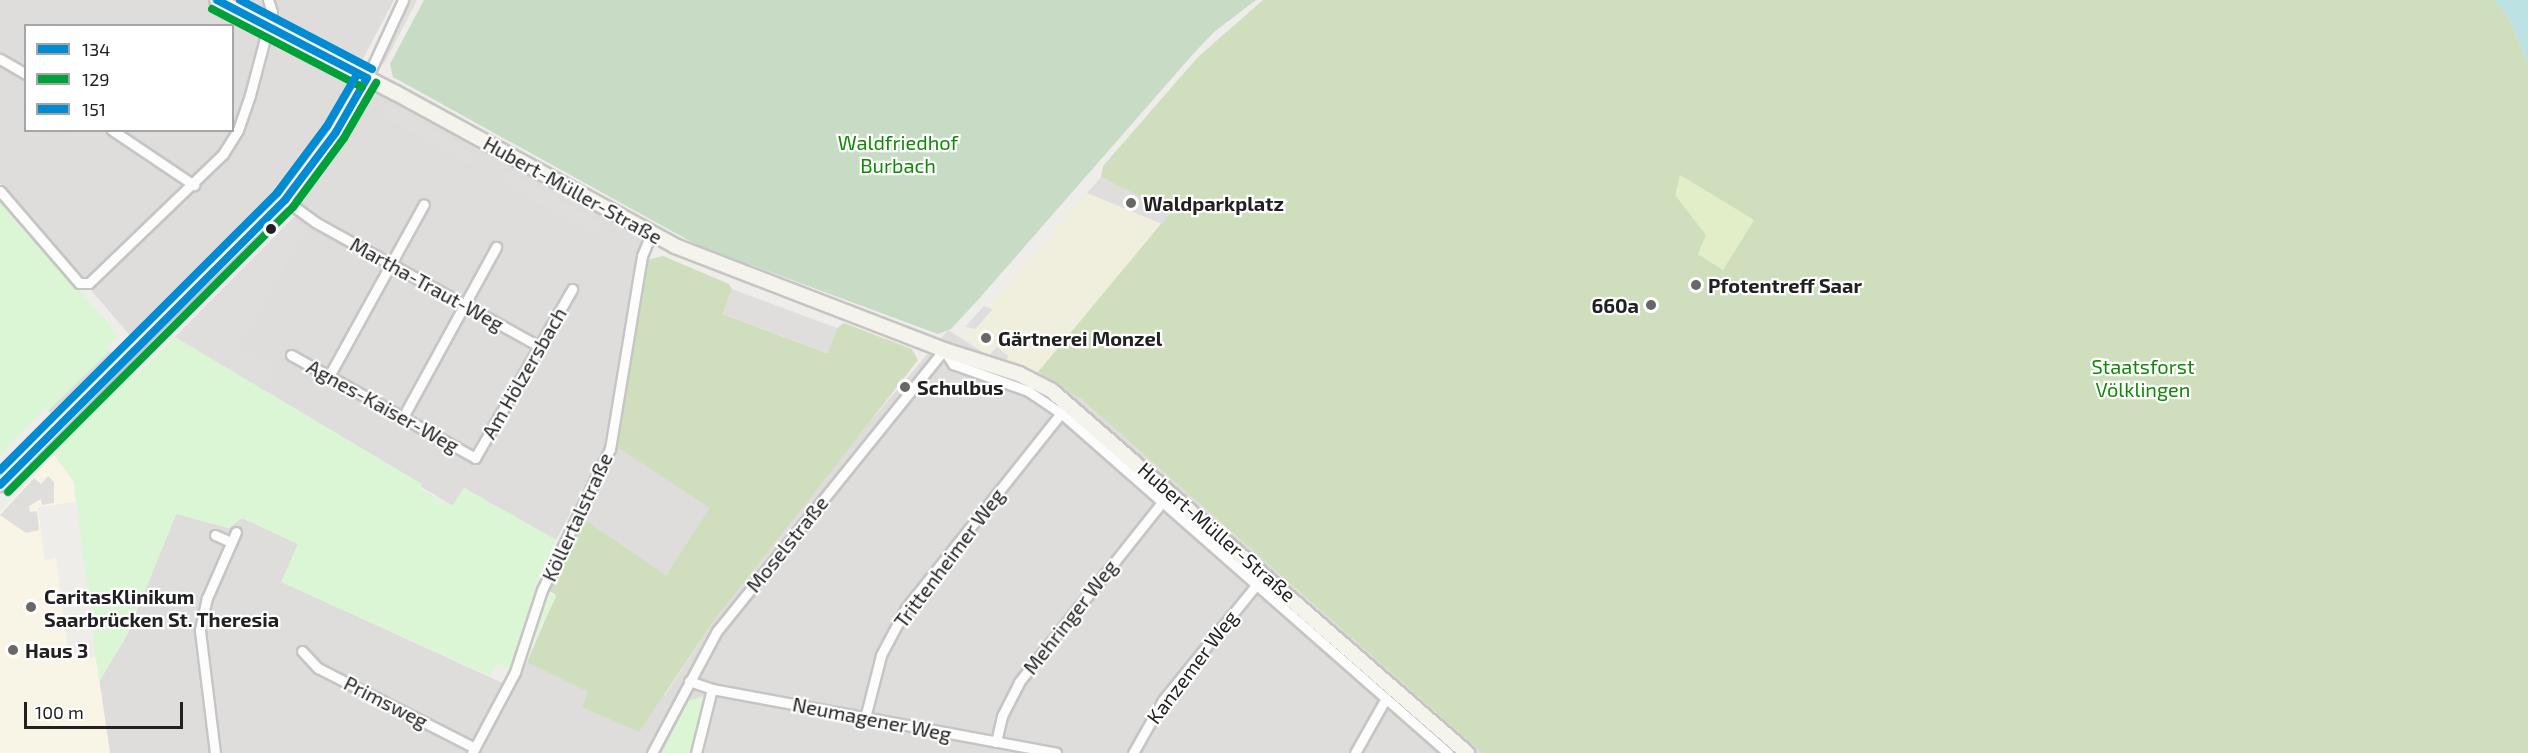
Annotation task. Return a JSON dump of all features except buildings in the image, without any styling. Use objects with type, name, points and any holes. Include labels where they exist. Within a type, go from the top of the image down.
[{"type":"main road","name":"Hubert-Müller-Straße","points":[[217,0],[367,78],[651,234],[944,350],[1019,374],[1066,401],[1467,753]]},
{"type":"street","points":[[0,191],[79,283],[88,283],[223,154],[238,130],[272,12],[268,0]]},
{"type":"street","points":[[0,485],[59,422],[285,200],[330,141],[367,78],[403,0]]},
{"type":"street","points":[[0,59],[24,73]]},
{"type":"street","points":[[115,132],[194,184]]},
{"type":"street","name":"Martha-Traut-Weg","points":[[285,200],[315,222],[539,346]]},
{"type":"street","points":[[328,376],[424,204]]},
{"type":"street","name":"Köllertalstraße","points":[[474,750],[515,672],[542,590],[610,449],[642,256],[651,234]]},
{"type":"street","points":[[403,417],[496,247]]},
{"type":"street","name":"Am Hölzersbach","points":[[475,458],[572,289]]},
{"type":"street","name":"Hubert-Müller-Straße","points":[[944,350],[953,364],[1028,391],[1062,413],[1448,753]]},
{"type":"street","name":"Moselstraße","points":[[652,753],[717,631],[944,350]]},
{"type":"street","name":"Agnes-Kaiser-Weg","points":[[291,355],[475,458]]},
{"type":"street","name":"Trittenheimer Weg","points":[[865,718],[881,655],[906,608],[1062,413]]},
{"type":"street","name":"Mehringer Weg","points":[[996,742],[1002,716],[1019,682],[1162,502]]},
{"type":"street","points":[[215,753],[200,630],[207,598],[236,532]]},
{"type":"street","points":[[215,535],[231,542]]},
{"type":"street","name":"Kanzemer Weg","points":[[1133,753],[1162,700],[1256,585]]},
{"type":"street","name":"Primsweg","points":[[302,651],[318,668],[474,750]]},
{"type":"street","name":"Neumagener Weg","points":[[689,681],[712,689],[1056,753]]},
{"type":"street","points":[[696,753],[712,689]]},
{"type":"street","points":[[1355,753],[1386,698]]},
{"type":"shaded area","points":[[0,0],[394,0],[323,135],[300,167],[275,199],[132,338],[0,183]]},
{"type":"shaded area","points":[[403,0],[417,0],[384,64],[376,60]]},
{"type":"shaded area","points":[[378,93],[642,239],[642,256],[611,442],[711,508],[666,575],[571,512],[556,540],[464,488],[453,506],[175,337],[293,218],[363,104]]},
{"type":"shaded area","points":[[387,103],[477,154],[470,165],[380,115]]},
{"type":"shaded area","points":[[506,171],[602,224],[596,236],[499,181]]},
{"type":"shaded area","name":"Waldparkplatz","points":[[1101,177],[1170,212],[1162,224],[1087,193]]},
{"type":"shaded area","name":"Gärtnerei Monzel","points":[[1087,193],[1162,224],[1038,372],[981,351],[963,336]]},
{"type":"shaded area","points":[[293,218],[307,230],[236,352],[239,354],[243,347],[277,367],[264,389],[175,337]]},
{"type":"shaded area","points":[[732,289],[837,328],[828,353],[723,314]]},
{"type":"shaded area","points":[[984,306],[993,309],[975,329],[965,327]]},
{"type":"shaded area","points":[[948,330],[981,351],[1051,378],[1081,399],[1482,753],[110,753],[99,682],[127,635],[176,514],[229,528],[242,518],[298,544],[282,582],[513,688],[527,662],[589,692],[582,707],[665,695],[713,622],[855,439]]},
{"type":"shaded area","points":[[997,347],[1008,356],[1006,369],[984,361]]},
{"type":"shaded area","name":"CaritasKlinikum Saarbrücken St. Theresia","points":[[54,455],[74,482],[75,502],[38,507],[44,555],[45,560],[56,558],[69,655],[77,655],[78,659],[96,657],[110,753],[0,753],[0,512]]},
{"type":"shaded area","points":[[48,476],[54,482],[54,503],[42,505],[41,499],[29,506],[30,512],[37,511],[39,530],[26,533],[0,515],[34,478],[41,484]]},
{"type":"green space","name":"Waldfriedhof Burbach","points":[[424,0],[1256,0],[1214,32],[1194,53],[977,301],[951,329],[938,334],[697,245],[393,77],[390,64]]},
{"type":"green space","name":"Staatsforst Völklingen","points":[[1263,0],[2494,0],[2509,18],[2528,64],[2528,753],[1482,753],[1081,399],[1038,372],[1170,213],[1101,177],[1103,166],[1198,57]],"holes":[[[1680,175],[1754,220],[1723,270],[1698,254],[1706,235],[1675,195]]]},
{"type":"green space","points":[[1680,175],[1754,220],[1723,270],[1698,254],[1705,235],[1674,195]]},
{"type":"green space","points":[[0,198],[118,335],[106,348],[135,376],[175,337],[422,484],[420,489],[452,506],[464,488],[556,540],[534,586],[556,597],[518,673],[497,663],[490,676],[281,582],[298,544],[242,518],[229,528],[176,514],[127,635],[99,682],[74,482],[54,455],[71,434],[45,408],[0,456]]},
{"type":"green space","points":[[663,256],[729,284],[732,289],[723,314],[827,353],[837,328],[844,323],[912,349],[918,360],[713,622],[639,732],[582,707],[588,692],[527,662],[556,595],[548,590],[582,518],[666,575],[710,508],[617,447],[647,260]]},
{"type":"green space","points":[[705,696],[691,753],[662,753],[687,701]]},
{"type":"water","points":[[2494,0],[2528,0],[2528,64],[2509,18]]},
{"type":"pier","points":[[110,351],[132,373],[71,434],[48,411]]},
{"type":"transit line","name":"134","points":[[217,0],[367,78]]},
{"type":"transit line","name":"151","points":[[240,0],[372,69]]},
{"type":"transit line","name":"129","points":[[212,9],[362,87]]},
{"type":"transit line","name":"151","points":[[0,470],[277,193],[327,126],[358,73]]},
{"type":"transit line","name":"134","points":[[0,485],[285,200],[336,132],[367,78]]},
{"type":"transit line","name":"129","points":[[8,492],[293,207],[344,138],[376,83]]},
{"type":"place","name":"Waldparkplatz","points":[[1131,203]]},
{"type":"place","name":"Pfotentreff Saar","points":[[1696,285]]},
{"type":"place","name":"660a","points":[[1651,305]]},
{"type":"place","name":"Gärtnerei Monzel","points":[[986,338]]},
{"type":"place","name":"Schulbus","points":[[905,387]]},
{"type":"place","name":"CaritasKlinikum Saarbrücken St. Theresia","points":[[31,607]]},
{"type":"place","name":"Haus 3","points":[[13,650]]}]
